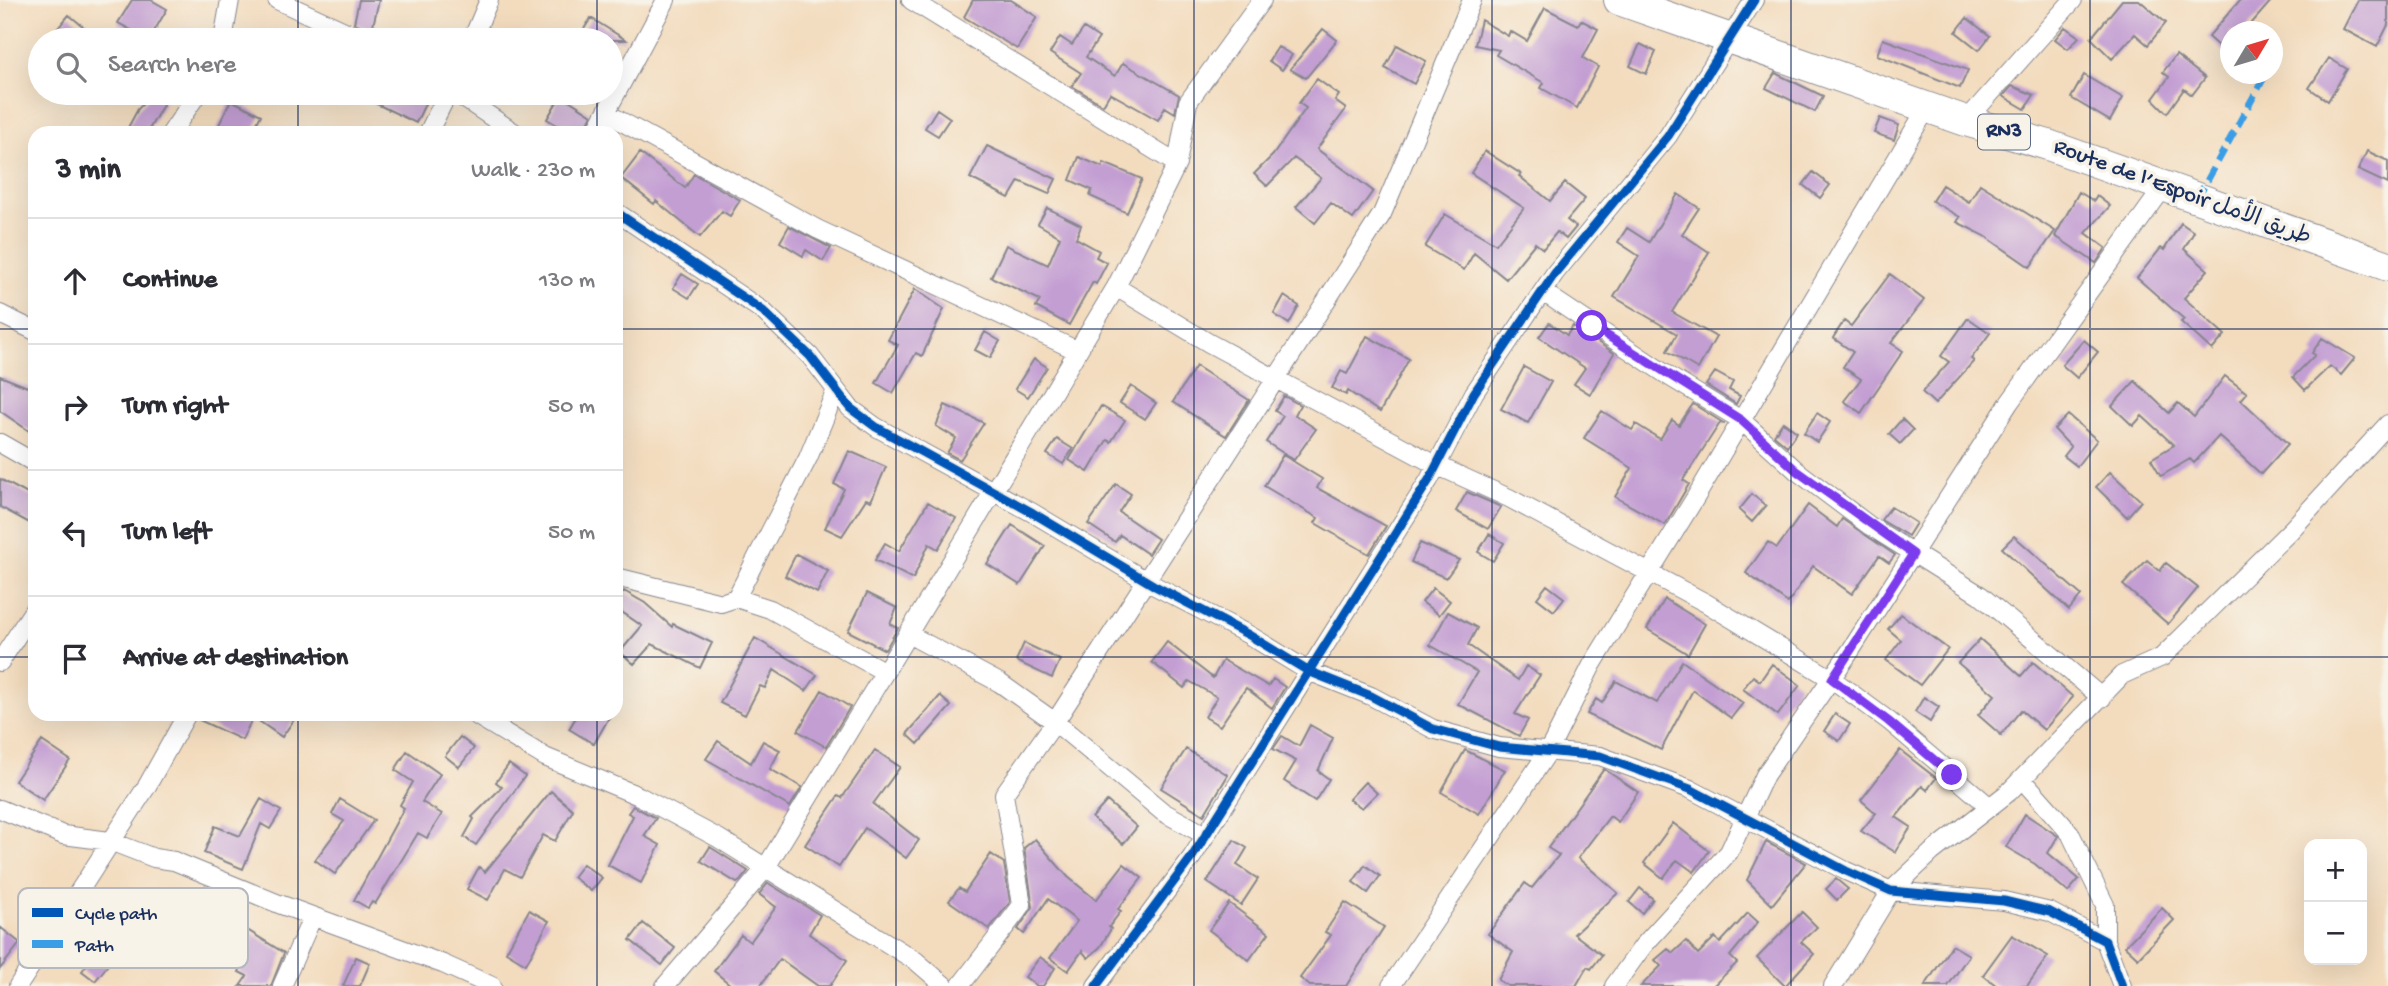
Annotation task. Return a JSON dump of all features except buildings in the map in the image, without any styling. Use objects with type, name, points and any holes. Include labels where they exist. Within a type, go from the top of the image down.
[{"type":"highway","name":"Route de l’Espoir طريق الأمل","points":[[1619,0],[1965,121],[2048,145],[2388,266]]},
{"type":"street","points":[[226,28],[230,0]]},
{"type":"street","points":[[277,0],[337,28]]},
{"type":"street","points":[[477,28],[489,0]]},
{"type":"street","points":[[623,81],[666,0]]},
{"type":"street","points":[[911,0],[1177,164]]},
{"type":"street","points":[[665,986],[765,869],[885,672],[1116,287],[1177,164],[1188,102],[1262,0]]},
{"type":"street","points":[[960,986],[1023,905],[1004,794],[1055,722],[1382,214],[1472,0]]},
{"type":"street","points":[[1096,986],[1205,835],[1436,465],[1474,393],[1543,292],[1668,136],[1754,0]]},
{"type":"street","points":[[1965,121],[2073,0]]},
{"type":"street","points":[[176,126],[190,105]]},
{"type":"street","points":[[431,126],[441,105]]},
{"type":"street","points":[[474,105],[505,126]]},
{"type":"street","points":[[599,126],[610,105]]},
{"type":"street","points":[[1391,986],[1548,752],[1591,665],[1649,573],[1927,108]]},
{"type":"street","points":[[606,113],[817,229],[1079,351]]},
{"type":"street","points":[[1614,986],[1643,946],[1729,852],[1765,775],[1832,679],[2009,403],[2163,188]]},
{"type":"street","points":[[623,217],[763,312],[810,356],[850,408],[876,426],[993,490],[1146,581],[1249,635],[1308,671],[1371,696],[1433,729],[1499,747],[1600,756],[1690,789],[1835,866],[1891,891],[2004,901],[2050,912],[2105,941]]},
{"type":"street","points":[[1116,287],[1275,378],[1436,465],[1510,498],[1706,603],[1832,679],[1888,721],[1990,807]]},
{"type":"street","points":[[1543,292],[1670,377],[1741,420],[1797,471],[1913,554],[1980,595],[2102,698]]},
{"type":"street","points":[[0,314],[28,328]]},
{"type":"street","points":[[736,598],[808,458],[836,390]]},
{"type":"street","points":[[1833,986],[1891,891],[1932,852],[2022,779],[2122,675],[2162,657],[2291,530],[2388,424]]},
{"type":"street","points":[[0,443],[28,459]]},
{"type":"street","points":[[623,580],[721,603],[736,598],[770,609],[885,672]]},
{"type":"street","points":[[0,662],[28,619]]},
{"type":"street","points":[[908,634],[1000,683],[1055,722],[1163,812],[1205,835]]},
{"type":"street","points":[[81,888],[147,786],[183,721]]},
{"type":"street","points":[[486,721],[545,757],[650,802],[718,838],[916,961],[945,986]]},
{"type":"street","points":[[2022,779],[2070,833],[2105,905],[2105,941],[2122,986]]},
{"type":"street","points":[[0,809],[63,835],[110,842],[154,858],[174,861],[242,888]]},
{"type":"street","points":[[248,890],[443,964],[492,986]]},
{"type":"street","points":[[282,986],[313,916]]},
{"type":"street","points":[[18,986],[30,968]]},
{"type":"marked path","points":[[2197,199],[2260,84]]},
{"type":"cycle path","points":[[1096,986],[1192,857],[1429,480],[1474,393],[1555,273],[1668,136],[1754,0]]},
{"type":"cycle path","points":[[623,217],[763,311],[810,356],[850,408],[876,427],[1033,513],[1155,586],[1249,635],[1308,671],[1371,696],[1433,729],[1499,747],[1600,756],[1690,789],[1846,871],[1891,891],[2004,901],[2050,912],[2105,941],[2122,986]]},
{"type":"route","points":[[1592,326],[1741,420],[1797,471],[1870,526],[1913,554],[1832,679],[1888,721],[1952,775]]}]
